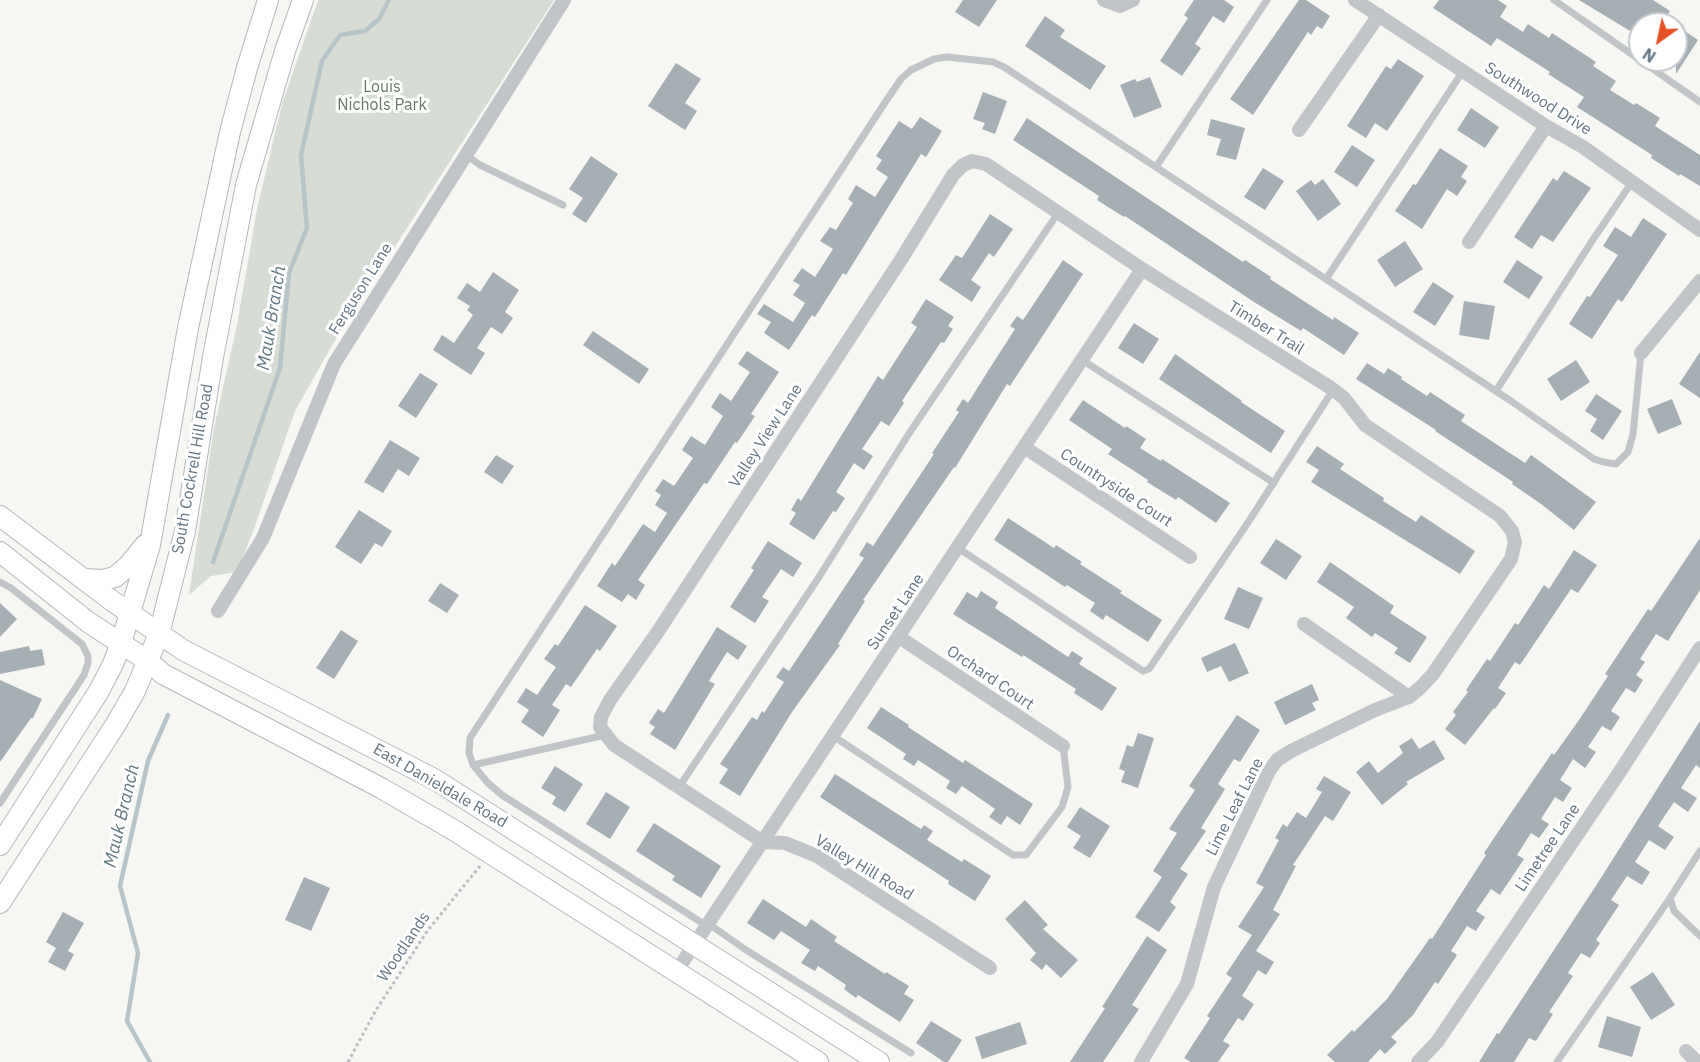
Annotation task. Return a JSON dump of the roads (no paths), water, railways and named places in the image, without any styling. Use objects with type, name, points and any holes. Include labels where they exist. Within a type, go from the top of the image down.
[{"type":"main road","name":"South Cockrell Hill Road","points":[[0,844],[99,691],[121,644],[151,535],[209,223],[247,68],[268,0]]},
{"type":"main road","name":"South Cockrell Hill Road","points":[[0,903],[116,724],[148,662],[159,634],[185,531],[209,380],[246,185],[285,51],[303,0]]},
{"type":"main road","points":[[209,223],[238,226]]},
{"type":"main road","name":"East Danieldale Road","points":[[0,516],[183,650],[434,779],[879,1062]]},
{"type":"main road","points":[[84,579],[102,580],[115,577],[141,553],[151,535]]},
{"type":"main road","name":"East Danieldale Road","points":[[0,552],[88,621],[173,680],[381,788],[491,853],[818,1062]]},
{"type":"main road","points":[[491,853],[509,827]]},
{"type":"street","name":"Ferguson Lane","points":[[218,611],[263,538],[334,364],[564,0]]},
{"type":"street","points":[[1104,0],[1127,3]]},
{"type":"street","name":"Southwood Drive","points":[[1355,0],[1546,126],[1582,147],[1700,230]]},
{"type":"street","points":[[1299,130],[1379,15]]},
{"type":"street","points":[[1469,242],[1546,126]]},
{"type":"street","name":"Timber Trail","points":[[963,165],[972,161],[986,164],[1142,269],[1333,390],[1344,398],[1365,425],[1500,516],[1512,531],[1515,542],[1511,559]]},
{"type":"street","name":"Valley View Lane","points":[[602,731],[601,717],[610,700],[657,633],[857,327],[953,175],[963,165]]},
{"type":"street","name":"Sunset Lane","points":[[676,972],[1142,269]]},
{"type":"street","points":[[1641,353],[1700,281]]},
{"type":"street","name":"Countryside Court","points":[[1024,447],[1190,556]]},
{"type":"street","name":"Lime Leaf Lane","points":[[1141,1062],[1187,984],[1214,887],[1269,771],[1277,760],[1291,751],[1409,697],[1433,674],[1511,559]]},
{"type":"street","points":[[1304,624],[1409,697]]},
{"type":"street","name":"Orchard Court","points":[[899,637],[1063,746]]},
{"type":"street","name":"Limetree Lane","points":[[1418,1062],[1437,1042],[1619,773],[1700,648]]},
{"type":"street","name":"Valley Hill Road","points":[[602,731],[614,745],[763,842],[785,843],[818,856],[990,968]]},
{"type":"street","points":[[1686,1051],[1697,1062]]},
{"type":"lane","points":[[1156,167],[1267,0]]},
{"type":"lane","points":[[1554,0],[1700,102]]},
{"type":"lane","points":[[911,1053],[502,795],[473,765],[469,753],[470,738],[474,729],[901,79],[911,70],[934,59],[947,57],[993,62],[1004,66],[1594,459],[1616,464],[1628,452],[1633,434],[1641,353]]},
{"type":"lane","points":[[1326,279],[1463,71]]},
{"type":"lane","points":[[466,155],[480,165],[563,205]]},
{"type":"lane","points":[[1496,392],[1632,182]]},
{"type":"lane","points":[[679,787],[819,577],[917,423],[1058,213]]},
{"type":"lane","points":[[1082,360],[1274,483]]},
{"type":"lane","points":[[958,548],[1143,671],[1149,669],[1274,483],[1333,390]]},
{"type":"lane","points":[[0,582],[11,588],[82,644],[88,656],[88,663],[84,675],[0,803]]},
{"type":"lane","points":[[473,765],[602,731]]},
{"type":"lane","points":[[833,736],[1013,855],[1026,855],[1062,807],[1068,787],[1063,746]]},
{"type":"lane","points":[[1557,1062],[1700,851]]},
{"type":"lane","points":[[1670,898],[1674,911],[1700,936]]},
{"type":"waterway","name":"Mauk Branch","points":[[213,562],[280,368],[289,273],[307,228],[301,155],[322,61],[340,35],[365,31],[379,19],[389,0]]},
{"type":"waterway","name":"Mauk Branch","points":[[150,1062],[127,1021],[138,953],[120,886],[148,761],[168,715]]},
{"type":"park label","name":"Louis Nichols Park","points":[[382,96]]}]
